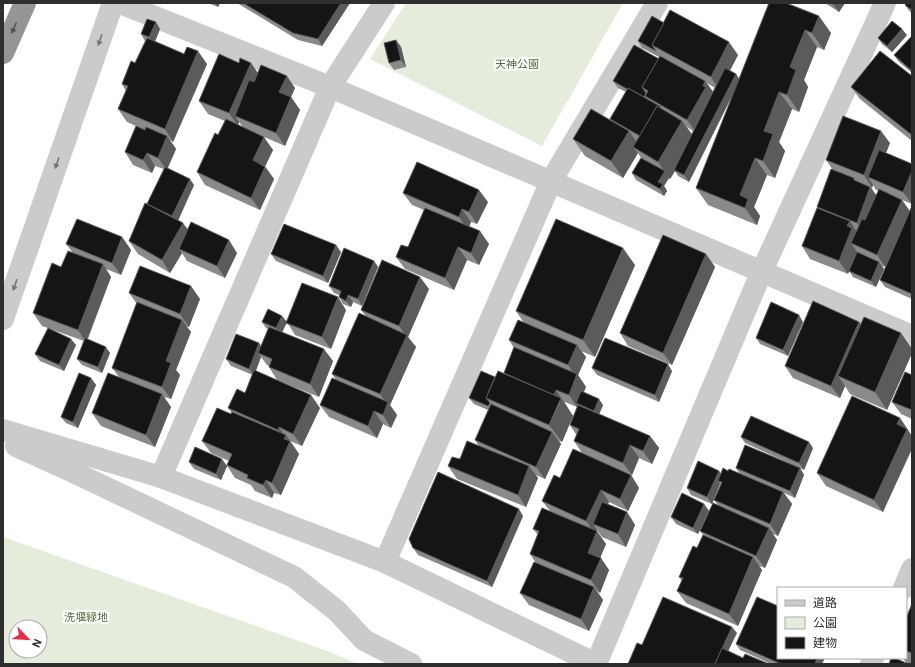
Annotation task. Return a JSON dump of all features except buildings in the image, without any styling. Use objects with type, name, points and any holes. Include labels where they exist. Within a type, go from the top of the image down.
[{"type":"highway","points":[[3,53],[25,3]]},
{"type":"street","points":[[3,319],[113,3]]},
{"type":"street","points":[[120,3],[330,87],[761,273],[912,336]]},
{"type":"street","points":[[161,477],[330,87],[384,3]]},
{"type":"street","points":[[385,562],[551,182],[657,3]]},
{"type":"street","points":[[3,430],[161,477],[385,562],[596,664],[761,273],[885,3]]},
{"type":"street","points":[[3,440],[294,577],[337,611],[364,640],[411,664]]},
{"type":"street","points":[[904,587],[912,569]]},
{"type":"green space","name":"天神公園","points":[[406,3],[623,3],[542,146],[370,59]]},
{"type":"green space","name":"洗堰緑地","points":[[3,537],[330,652],[358,664],[3,664]]}]
